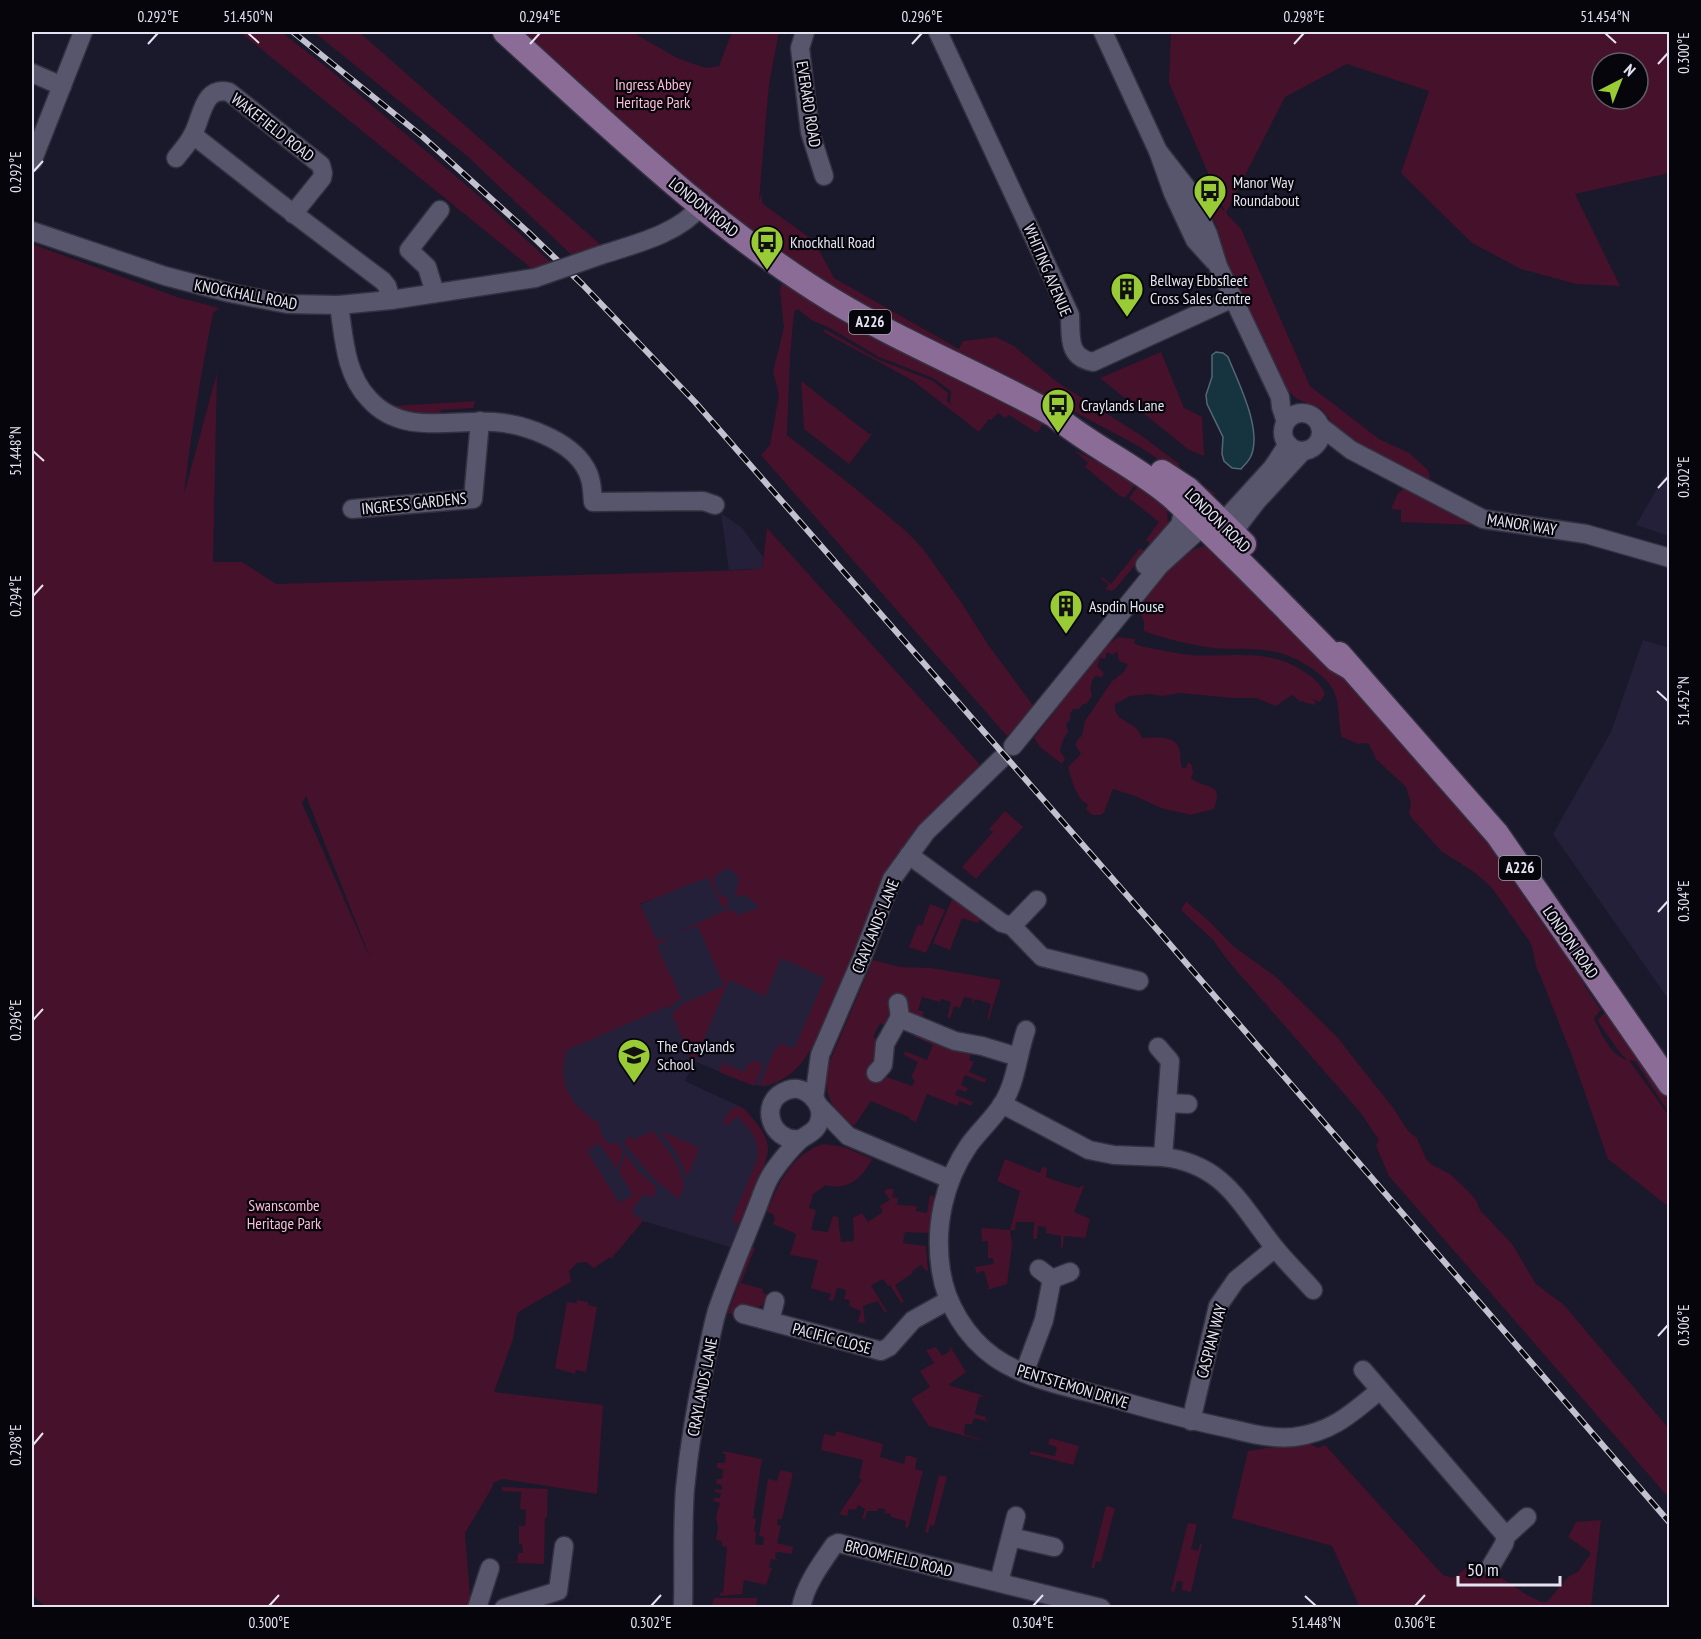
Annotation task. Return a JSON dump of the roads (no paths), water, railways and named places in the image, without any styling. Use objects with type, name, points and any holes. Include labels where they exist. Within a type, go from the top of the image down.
[{"type":"main road","name":"LONDON ROAD","points":[[505,32],[701,206],[749,243],[830,299],[871,322],[1054,415],[1073,420],[1136,455],[1271,573],[1349,667],[1497,834],[1670,1084]]},
{"type":"main road","name":"LONDON ROAD","points":[[1221,531],[1257,577],[1337,660],[1349,667]]},
{"type":"street","points":[[32,162],[83,32]]},
{"type":"street","name":"EVERARD ROAD","points":[[805,32],[800,48],[810,132],[824,176]]},
{"type":"street","name":"WHITING AVENUE","points":[[938,32],[1070,315],[1075,353],[1081,359],[1093,362],[1233,298]]},
{"type":"street","points":[[1103,32],[1158,150],[1173,193],[1195,240],[1218,266],[1292,418]]},
{"type":"street","points":[[32,73],[62,86]]},
{"type":"street","name":"WAKEFIELD ROAD","points":[[176,158],[193,135],[207,100],[213,94],[222,91],[229,92],[322,167],[323,173],[320,180],[293,214]]},
{"type":"street","points":[[193,135],[385,283],[391,300]]},
{"type":"street","name":"KNOCKHALL ROAD","points":[[32,231],[165,276],[221,291],[287,304],[339,305],[391,300],[535,278],[675,228],[701,206]]},
{"type":"street","points":[[435,293],[427,267],[404,257],[441,210]]},
{"type":"street","points":[[339,305],[350,367],[359,387],[374,405],[395,417],[415,423],[480,421],[525,428],[567,448],[580,459],[589,474],[593,502],[703,501],[716,505]]},
{"type":"street","points":[[1221,531],[1270,471],[1301,447],[1320,438],[1320,426],[1308,414],[1292,418],[1283,432],[1301,447]]},
{"type":"street","name":"INGRESS GARDENS","points":[[352,509],[473,499],[480,421]]},
{"type":"street","name":"MANOR WAY","points":[[1320,426],[1351,450],[1483,519],[1586,534],[1670,558]]},
{"type":"street","name":"MANOR WAY","points":[[1301,447],[1351,450]]},
{"type":"street","name":"CRAYLANDS LANE","points":[[683,1608],[685,1489],[696,1407],[717,1311],[770,1176],[804,1137],[815,1130],[819,1121],[820,1112],[816,1102],[820,1055],[862,958],[887,891],[895,875],[926,832],[1007,752],[1050,698],[1060,680],[1111,608],[1180,525],[1186,499]]},
{"type":"street","name":"CRAYLANDS LANE","points":[[1050,698],[1064,686],[1162,562],[1221,531]]},
{"type":"street","name":"CRAYLANDS LANE","points":[[1111,608],[1116,610],[1138,583],[1151,576]]},
{"type":"street","points":[[909,855],[1002,923],[1012,926],[1042,957],[1139,981]]},
{"type":"street","points":[[1012,926],[1037,900]]},
{"type":"street","points":[[876,1073],[883,1065],[885,1044],[899,1010],[955,1041],[982,1046],[1018,1057]]},
{"type":"street","points":[[789,1089],[802,1090],[848,1136],[950,1179],[966,1149],[1002,1104],[1026,1030]]},
{"type":"street","points":[[1158,1047],[1170,1061],[1163,1157]]},
{"type":"street","name":"CRAYLANDS LANE","points":[[770,1176],[776,1143],[775,1128],[770,1119],[771,1107],[780,1094],[789,1089],[808,1065],[820,1055]]},
{"type":"street","points":[[1167,1103],[1188,1104]]},
{"type":"street","points":[[1002,1104],[1092,1150],[1114,1155],[1163,1157],[1199,1168],[1223,1183],[1244,1203],[1275,1248],[1313,1290]]},
{"type":"street","points":[[775,1128],[786,1138],[848,1136]]},
{"type":"street","name":"PENTSTEMON DRIVE","points":[[950,1179],[942,1212],[939,1247],[941,1270],[949,1300],[966,1328],[980,1345],[1003,1363],[1024,1373],[1191,1421],[1271,1438],[1321,1432],[1338,1424],[1380,1390]]},
{"type":"street","name":"CASPIAN WAY","points":[[1191,1421],[1218,1306],[1236,1280],[1275,1248]]},
{"type":"street","points":[[1024,1373],[1044,1320],[1046,1274],[1070,1272]]},
{"type":"street","name":"PACIFIC CLOSE","points":[[742,1314],[881,1351],[889,1347],[913,1320],[949,1300]]},
{"type":"street","name":"PACIFIC CLOSE","points":[[770,1322],[775,1301]]},
{"type":"street","points":[[1363,1370],[1506,1536]]},
{"type":"street","points":[[999,1582],[1016,1516]]},
{"type":"street","points":[[1491,1566],[1506,1536],[1527,1517]]},
{"type":"street","points":[[1011,1537],[1054,1547]]},
{"type":"street","name":"BROOMFIELD ROAD","points":[[801,1608],[812,1578],[834,1545],[838,1543],[1101,1608]]},
{"type":"street","points":[[504,1608],[558,1592],[564,1546]]},
{"type":"street","points":[[477,1608],[490,1568]]},
{"type":"water","points":[[1216,352],[1228,357],[1252,421],[1253,447],[1250,458],[1241,469],[1232,468],[1224,461],[1223,437],[1207,404],[1206,395],[1212,377],[1212,355]]},
{"type":"railway","points":[[293,32],[423,137],[529,233],[583,285],[695,402],[1161,934],[1670,1523]]},
{"type":"place","name":"Manor Way Roundabout","points":[[1210,220]]},
{"type":"place","name":"Knockhall Road","points":[[767,271]]},
{"type":"place","name":"Bellway Ebbsfleet Cross Sales Centre","points":[[1127,318]]},
{"type":"place","name":"Craylands Lane","points":[[1058,434]]},
{"type":"place","name":"Aspdin House","points":[[1066,635]]},
{"type":"place","name":"The Craylands School","points":[[634,1084]]},
{"type":"park label","name":"Ingress Abbey Heritage Park","points":[[653,93]]},
{"type":"park label","name":"Swanscombe Heritage Park","points":[[284,1214]]}]
